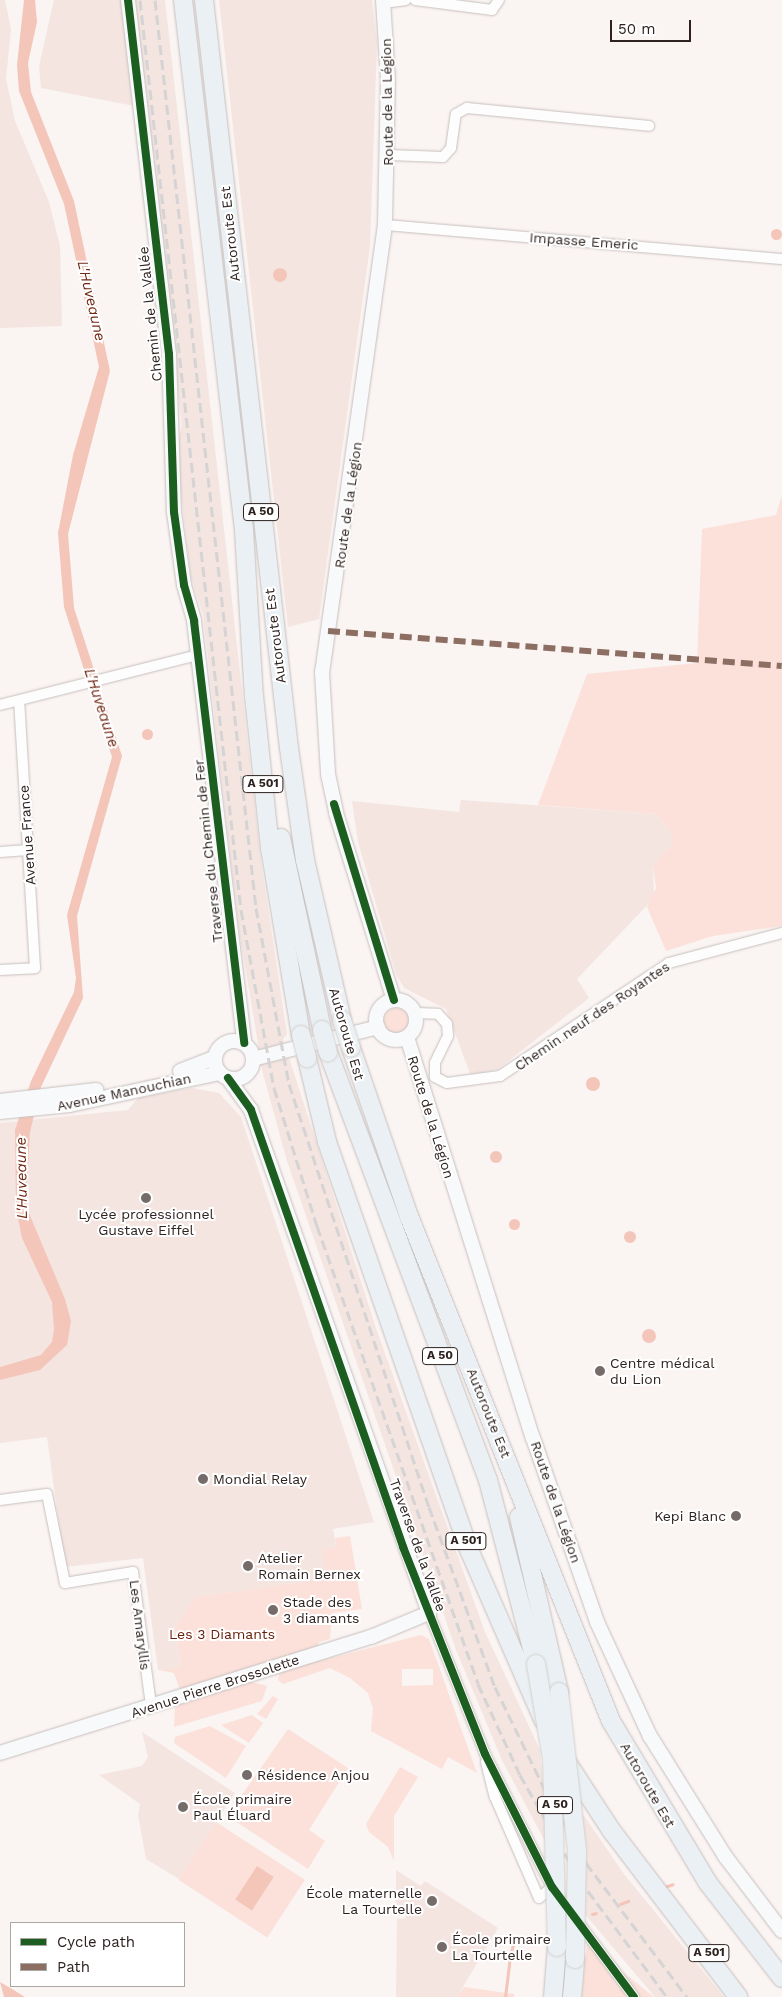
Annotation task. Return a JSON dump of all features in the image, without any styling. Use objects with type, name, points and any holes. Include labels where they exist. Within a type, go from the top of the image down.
[{"type":"highway","name":"Autoroute Est","points":[[183,0],[244,530],[254,696],[270,848],[301,1035],[327,1142],[470,1552],[509,1648],[582,1789],[669,1909]]},
{"type":"highway","name":"Autoroute Est","points":[[204,0],[289,748],[305,860],[342,1020],[409,1216],[611,1721],[703,1875],[782,1978]]},
{"type":"highway","name":"A 50","points":[[244,530],[276,809],[300,943],[322,1030],[328,1052],[488,1480],[536,1664],[552,1760],[557,1947],[553,1997]]},
{"type":"highway","name":"A 50","points":[[409,1216],[519,1516],[559,1692],[577,1852],[575,1959],[572,1997]]},
{"type":"highway","points":[[669,1909],[738,1997]]},
{"type":"highway","name":"A 501","points":[[669,1909],[749,1997]]},
{"type":"main road","name":"Chemin de la Vallée","points":[[128,0],[169,354],[174,512],[198,655]]},
{"type":"main road","name":"Route de la Légion","points":[[384,2],[389,155],[385,226],[322,680],[336,813],[394,1000]]},
{"type":"main road","name":"Traverse du Chemin de Fer","points":[[198,655],[238,1007],[237,1042]]},
{"type":"main road","points":[[394,1000],[406,1003],[415,1013],[416,1024],[407,1037],[390,1039],[378,1027],[378,1011],[394,1000]]},
{"type":"main road","points":[[252,1065],[237,1042],[219,1047],[214,1058],[224,1076],[244,1076],[252,1065],[378,1027]]},
{"type":"main road","name":"Route de la Légion","points":[[407,1037],[535,1444],[597,1622],[650,1736],[725,1856],[782,1932]]},
{"type":"main road","name":"Avenue Manouchian","points":[[171,1077],[214,1058]]},
{"type":"main road","name":"Traverse de la Vallée","points":[[251,1110],[252,1065]]},
{"type":"main road","name":"Traverse de la Vallée","points":[[224,1076],[251,1110],[429,1613]]},
{"type":"main road","name":"Avenue Manouchian","points":[[4,1106],[57,1102],[171,1077],[224,1076]]},
{"type":"main road","name":"Avenue Pierre Brossolette","points":[[0,1753],[371,1637],[429,1613]]},
{"type":"street","points":[[384,2],[406,0]]},
{"type":"street","points":[[415,0],[492,10],[499,0]]},
{"type":"street","points":[[389,155],[442,157],[451,148],[456,114],[467,108],[649,126]]},
{"type":"street","name":"Impasse Emeric","points":[[385,226],[782,259]]},
{"type":"street","points":[[0,705],[19,702],[198,655]]},
{"type":"street","name":"Avenue France","points":[[0,970],[35,968],[19,702]]},
{"type":"street","points":[[0,852],[28,850]]},
{"type":"street","name":"Chemin neuf des Royantes","points":[[415,1013],[438,1014],[447,1024],[448,1036],[435,1063],[435,1077],[447,1083],[500,1076],[669,962],[782,933]]},
{"type":"street","name":"Les Amaryllis","points":[[0,1500],[47,1494],[65,1583],[133,1572],[151,1706]]},
{"type":"street","name":"Traverse de la Vallée","points":[[429,1613],[485,1754],[552,1887],[586,1937],[634,1997]]},
{"type":"street","points":[[485,1754],[495,1797],[539,1898],[552,1887]]},
{"type":"shaded area","points":[[0,0],[5,0],[11,29],[6,79],[15,121],[49,202],[60,246],[62,326],[0,328]]},
{"type":"shaded area","points":[[54,0],[165,0],[261,861],[287,1034],[283,1039],[376,1328],[485,1632],[540,1750],[549,1849],[502,1760],[456,1650],[287,1161],[263,1074],[238,924],[203,614],[191,578],[176,452],[182,425],[145,108],[41,88],[39,66]]},
{"type":"shaded area","points":[[219,0],[372,0],[377,43],[370,246],[319,619],[288,627]]},
{"type":"shaded area","points":[[461,800],[657,814],[672,835],[672,845],[653,865],[654,898],[577,979],[589,998],[498,1069],[471,1076],[446,1009],[404,988],[396,974],[358,842],[352,801],[459,812]]},
{"type":"shaded area","points":[[192,1088],[219,1093],[241,1117],[374,1522],[333,1529],[336,1547],[322,1549],[326,1579],[195,1597],[175,1628],[181,1666],[158,1670],[143,1558],[65,1567],[47,1437],[0,1443],[0,1123],[128,1110],[138,1098]]},
{"type":"shaded area","name":"École primaire Paul Éluard","points":[[142,1732],[235,1793],[179,1879],[146,1859],[138,1815],[140,1804],[99,1775],[142,1766],[148,1757]]},
{"type":"shaded area","points":[[580,1810],[624,1874],[724,1997],[655,1997],[584,1913]]},
{"type":"shaded area","name":"École primaire La Tourtelle","points":[[396,1870],[421,1886],[425,1881],[498,1928],[457,1997],[396,1997],[397,1919],[406,1918],[405,1911],[396,1911]]},
{"type":"green space","points":[[782,495],[782,926],[713,936],[666,951],[647,907],[656,888],[653,865],[672,845],[672,835],[657,814],[538,805],[587,674],[697,663],[702,529],[776,515]]},
{"type":"green space","points":[[397,1008],[406,1012],[410,1021],[406,1030],[397,1034],[388,1030],[384,1021],[388,1012]]},
{"type":"green space","name":"Les 3 Diamants","points":[[350,1536],[362,1609],[332,1613],[330,1639],[319,1642],[318,1649],[180,1690],[174,1673],[158,1670],[181,1666],[175,1628],[195,1597],[325,1579],[322,1549],[336,1547],[335,1538]]},
{"type":"green space","points":[[421,1635],[429,1639],[477,1773],[448,1757],[442,1769],[371,1731],[373,1708],[368,1693],[350,1678],[330,1668],[283,1684],[278,1680],[280,1671]],"holes":[[[402,1669],[433,1669],[433,1685],[402,1686]]]},
{"type":"green space","points":[[252,1682],[267,1686],[262,1701],[174,1727],[175,1708],[181,1703]]},
{"type":"green space","points":[[273,1696],[278,1699],[266,1719],[257,1714]]},
{"type":"green space","points":[[252,1715],[263,1723],[249,1743],[221,1725]]},
{"type":"green space","points":[[210,1726],[246,1746],[226,1778],[174,1743],[175,1737]]},
{"type":"green space","points":[[288,1729],[348,1768],[309,1830],[325,1841],[308,1869],[232,1819],[243,1802],[239,1799]]},
{"type":"green space","points":[[400,1767],[418,1777],[394,1816],[394,1861],[388,1847],[369,1832],[366,1824]]},
{"type":"green space","points":[[216,1822],[305,1880],[267,1938],[178,1880]]},
{"type":"green space","points":[[587,1943],[654,1997],[582,1997]]},
{"type":"green space","points":[[464,1987],[514,1994],[514,1997],[457,1997]]},
{"type":"water","name":"L'Huveaune","points":[[24,0],[35,0],[37,22],[28,63],[31,92],[74,201],[110,371],[68,534],[74,608],[122,756],[77,916],[83,998],[41,1087],[30,1132],[26,1206],[65,1299],[71,1321],[67,1345],[40,1370],[0,1380],[0,1367],[41,1355],[52,1342],[54,1329],[52,1302],[22,1238],[16,1208],[15,1130],[31,1081],[74,992],[76,978],[67,915],[112,757],[64,607],[58,533],[73,455],[99,367],[64,204],[19,91],[17,65]]},
{"type":"water","points":[[776,228],[782,234],[776,240],[770,234]]},
{"type":"water","points":[[280,268],[285,270],[287,275],[285,280],[280,282],[275,280],[273,275],[275,270]]},
{"type":"water","points":[[147,728],[153,734],[147,740],[141,734]]},
{"type":"water","points":[[593,1077],[598,1079],[600,1084],[598,1089],[593,1091],[588,1089],[586,1084],[588,1079]]},
{"type":"water","points":[[494,1151],[498,1151],[502,1157],[498,1163],[494,1163],[490,1159],[490,1155]]},
{"type":"water","points":[[514,1218],[520,1224],[514,1230],[508,1224]]},
{"type":"water","points":[[630,1231],[636,1237],[630,1243],[624,1237]]},
{"type":"water","points":[[646,1329],[652,1329],[656,1336],[652,1343],[646,1343],[642,1339],[642,1333]]},
{"type":"water","points":[[257,1866],[274,1877],[252,1910],[235,1900]]},
{"type":"water","points":[[0,1982],[12,1989],[25,1997],[4,1997]]},
{"type":"waterway","points":[[664,1887],[673,1884]]},
{"type":"waterway","points":[[620,1904],[628,1901]]},
{"type":"waterway","points":[[592,1914],[596,1913]]},
{"type":"waterway","points":[[505,1997],[513,1945],[521,1941]]},
{"type":"railway","points":[[140,0],[241,910],[274,1088],[317,1226],[478,1684],[520,1775],[579,1879],[667,1997]]},
{"type":"railway","points":[[155,0],[256,908],[289,1084],[429,1507],[495,1687],[545,1790],[586,1863],[687,1997]]},
{"type":"marked path","points":[[328,631],[782,666]]},
{"type":"cycle path","points":[[128,0],[169,354],[174,512],[184,585],[194,621],[244,1043]]},
{"type":"cycle path","points":[[334,804],[394,1000]]},
{"type":"cycle path","points":[[228,1078],[251,1110],[403,1547],[485,1754],[552,1887],[634,1997]]},
{"type":"place","name":"Lycée professionnel Gustave Eiffel","points":[[146,1198]]},
{"type":"place","name":"Centre médical du Lion","points":[[600,1371]]},
{"type":"place","name":"Mondial Relay","points":[[203,1479]]},
{"type":"place","name":"Kepi Blanc","points":[[736,1516]]},
{"type":"place","name":"Atelier Romain Bernex","points":[[248,1566]]},
{"type":"place","name":"Stade des 3 diamants","points":[[273,1610]]},
{"type":"place","name":"Résidence Anjou","points":[[247,1775]]},
{"type":"place","name":"École primaire Paul Éluard","points":[[183,1807]]},
{"type":"place","name":"École maternelle La Tourtelle","points":[[432,1901]]},
{"type":"place","name":"École primaire La Tourtelle","points":[[442,1947]]}]
